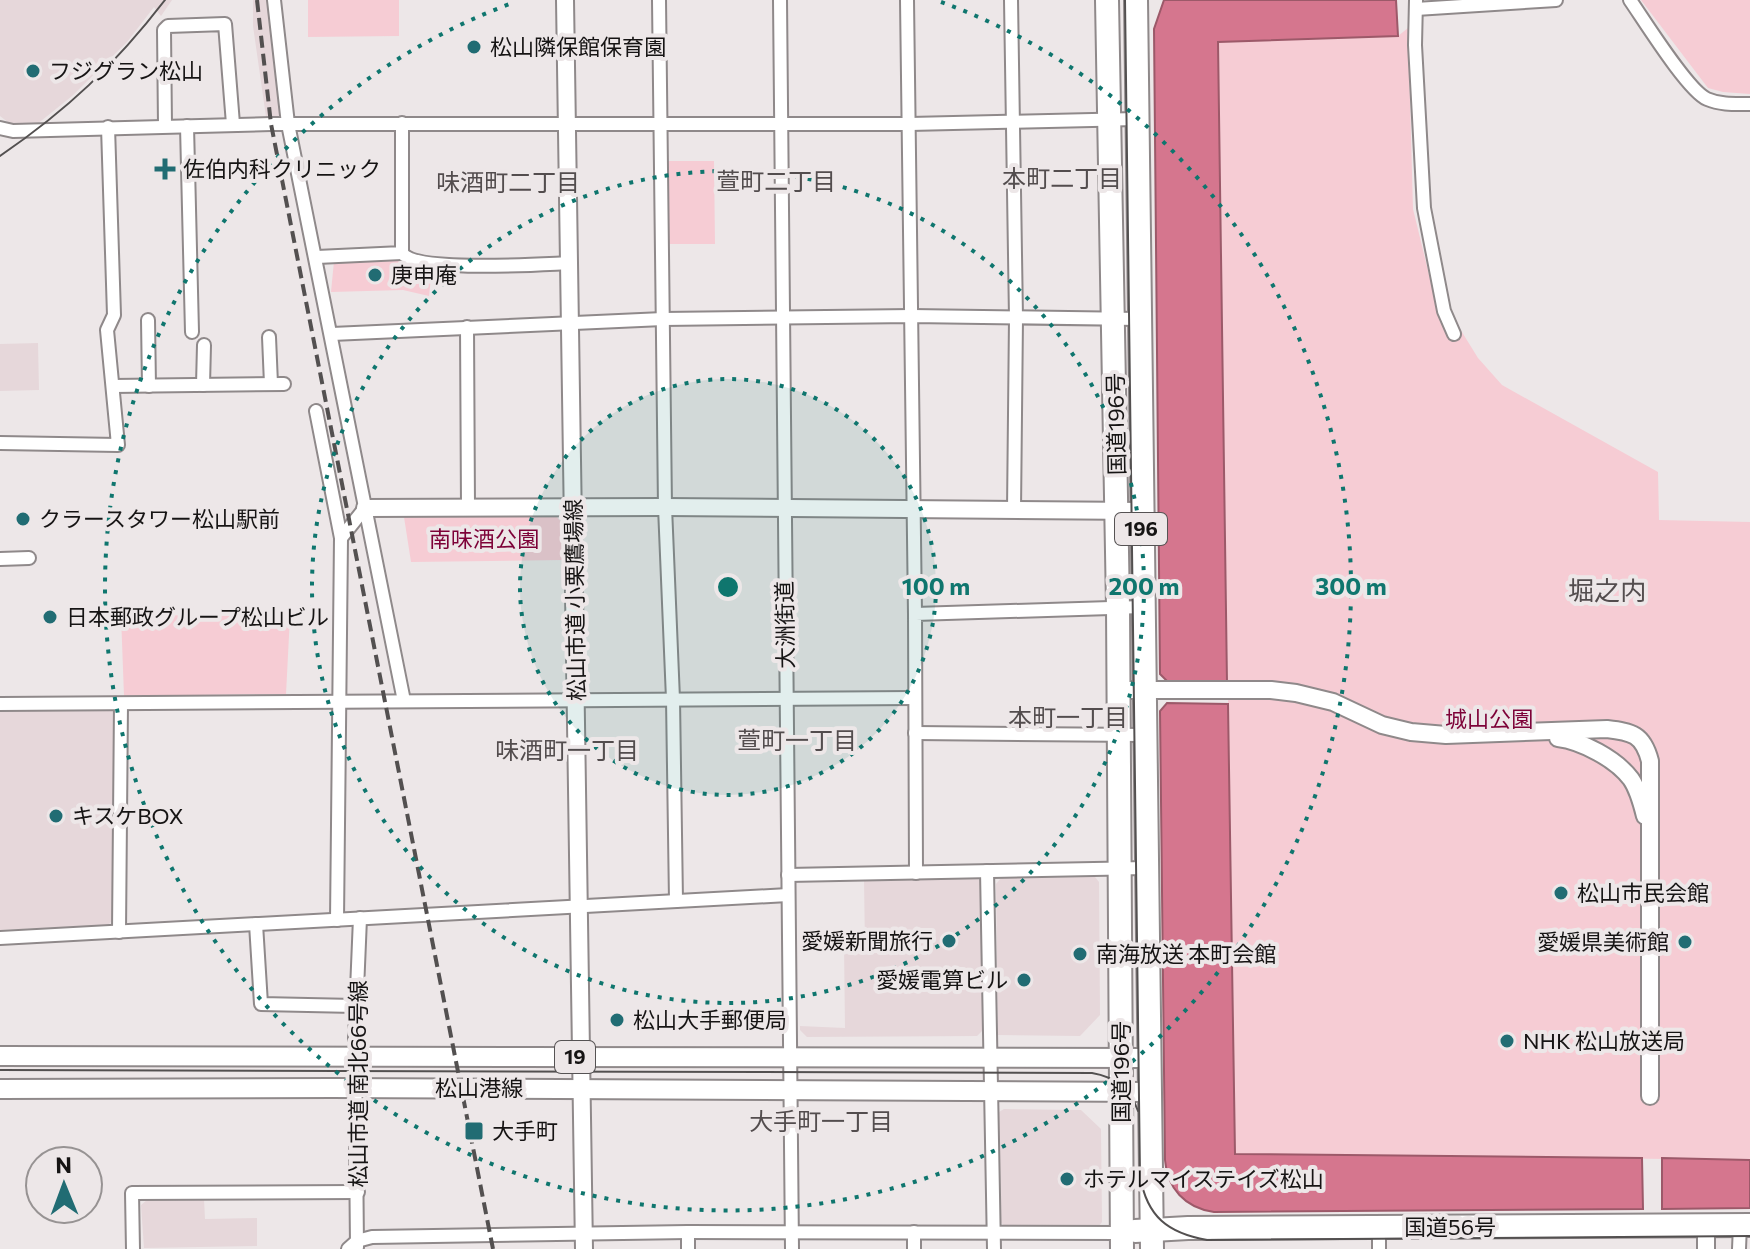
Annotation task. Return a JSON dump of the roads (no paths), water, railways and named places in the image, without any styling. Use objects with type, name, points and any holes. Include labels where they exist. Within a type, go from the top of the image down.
[{"type":"highway","name":"国道196号","points":[[1107,0],[1120,736],[1120,1058],[1127,1244]]},
{"type":"highway","name":"国道196号","points":[[1136,0],[1151,1239]]},
{"type":"highway","points":[[1150,1188],[1163,1210],[1188,1228]]},
{"type":"highway","name":"国道56号","points":[[1127,1244],[1188,1228],[1379,1238],[1745,1225]]},
{"type":"main road","name":"松山港線","points":[[0,1056],[1149,1058]]},
{"type":"main road","name":"松山港線","points":[[0,1089],[1150,1092]]},
{"type":"street","points":[[274,0],[288,124],[404,701]]},
{"type":"street","name":"松山市道 小栗鷹場線","points":[[565,0],[584,1241]]},
{"type":"street","points":[[659,0],[665,507],[673,699],[676,901]]},
{"type":"street","name":"大洲街道","points":[[780,0],[792,1249]]},
{"type":"street","points":[[907,0],[916,873]]},
{"type":"street","points":[[1011,0],[1016,318],[1014,510]]},
{"type":"street","points":[[1454,334],[1444,311],[1424,208],[1415,45],[1416,4],[1556,0]]},
{"type":"street","points":[[1630,0],[1682,74],[1704,98],[1728,105],[1750,104]]},
{"type":"street","points":[[165,126],[164,30],[168,26],[225,24],[233,124]]},
{"type":"street","points":[[0,128],[13,131],[233,124],[402,123],[910,124],[1136,119]]},
{"type":"street","points":[[402,123],[402,253],[410,261],[465,266],[570,263]]},
{"type":"street","points":[[187,126],[192,332]]},
{"type":"street","points":[[0,443],[118,445],[107,330],[114,315],[108,127]]},
{"type":"street","points":[[317,257],[402,253]]},
{"type":"street","points":[[332,334],[663,319],[912,316],[1139,319]]},
{"type":"street","points":[[148,320],[149,386]]},
{"type":"street","points":[[467,327],[468,508]]},
{"type":"street","points":[[113,386],[277,384],[269,337]]},
{"type":"street","points":[[203,385],[204,345]]},
{"type":"street","points":[[316,411],[341,538],[337,920]]},
{"type":"street","points":[[365,508],[1141,511]]},
{"type":"street","points":[[341,538],[365,508]]},
{"type":"street","points":[[0,559],[29,558]]},
{"type":"street","points":[[915,614],[1142,607]]},
{"type":"street","points":[[1119,690],[1271,690],[1310,695],[1382,725],[1411,732],[1446,735],[1533,734],[1607,729],[1625,731],[1640,738],[1647,746],[1650,761],[1650,1096]]},
{"type":"street","points":[[0,704],[915,698]]},
{"type":"street","points":[[119,932],[121,704]]},
{"type":"street","points":[[915,733],[1144,735]]},
{"type":"street","points":[[1533,734],[1574,740],[1596,751],[1631,779],[1649,829]]},
{"type":"street","points":[[1631,779],[1642,776],[1650,761]]},
{"type":"street","points":[[788,875],[1146,868]]},
{"type":"street","points":[[987,871],[994,1249]]},
{"type":"street","points":[[0,938],[788,895]]},
{"type":"street","name":"松山市道 南北66号線","points":[[354,1246],[358,1192],[355,1006],[360,918]]},
{"type":"street","points":[[256,924],[261,1004],[355,1006]]},
{"type":"street","points":[[133,1249],[132,1193],[358,1192]]},
{"type":"street","points":[[1706,1225],[1706,1249]]},
{"type":"street","points":[[1739,1249],[1745,1225]]},
{"type":"street","points":[[688,1232],[688,1249]]},
{"type":"street","points":[[354,1246],[372,1237],[480,1235],[584,1241],[688,1232],[994,1232],[1127,1244]]},
{"type":"street","points":[[914,1232],[914,1249]]},
{"type":"street","points":[[480,1235],[483,1249]]},
{"type":"tram line","points":[[0,156],[89,85],[128,45],[165,0]]},
{"type":"tram line","points":[[1125,0],[1140,1176],[1148,1202],[1162,1221],[1171,1227],[1207,1240],[1750,1236]]},
{"type":"tram line","points":[[0,1070],[1092,1073],[1108,1077],[1121,1085],[1138,1111]]},
{"type":"railway","points":[[257,0],[271,124],[493,1249]]},
{"type":"place","name":"松山隣保館保育園","points":[[474,47]]},
{"type":"place","name":"フジグラン松山","points":[[33,71]]},
{"type":"place","name":"佐伯内科クリニック","points":[[165,169]]},
{"type":"place","name":"庚申庵","points":[[375,275]]},
{"type":"place","name":"クラースタワー松山駅前","points":[[23,519]]},
{"type":"place","name":"日本郵政グループ松山ビル","points":[[50,617]]},
{"type":"place","name":"キスケBOX","points":[[56,816]]},
{"type":"place","name":"松山市民会館","points":[[1561,893]]},
{"type":"place","name":"愛媛新聞旅行","points":[[949,941]]},
{"type":"place","name":"愛媛県美術館","points":[[1685,942]]},
{"type":"place","name":"南海放送 本町会館","points":[[1080,954]]},
{"type":"place","name":"愛媛電算ビル","points":[[1024,980]]},
{"type":"place","name":"松山大手郵便局","points":[[617,1020]]},
{"type":"place","name":"NHK 松山放送局","points":[[1507,1041]]},
{"type":"place","name":"大手町","points":[[474,1131]]},
{"type":"place","name":"ホテルマイステイズ松山","points":[[1067,1179]]},
{"type":"district","name":"本町二丁目","points":[[1062,179]]},
{"type":"district","name":"萱町二丁目","points":[[776,182]]},
{"type":"district","name":"味酒町二丁目","points":[[508,183]]},
{"type":"district","name":"堀之内","points":[[1607,591]]},
{"type":"district","name":"本町一丁目","points":[[1068,718]]},
{"type":"district","name":"萱町一丁目","points":[[797,741]]},
{"type":"district","name":"味酒町一丁目","points":[[567,751]]},
{"type":"district","name":"大手町一丁目","points":[[821,1122]]},
{"type":"park label","name":"南味酒公園","points":[[484,539]]},
{"type":"park label","name":"城山公園","points":[[1489,719]]}]
